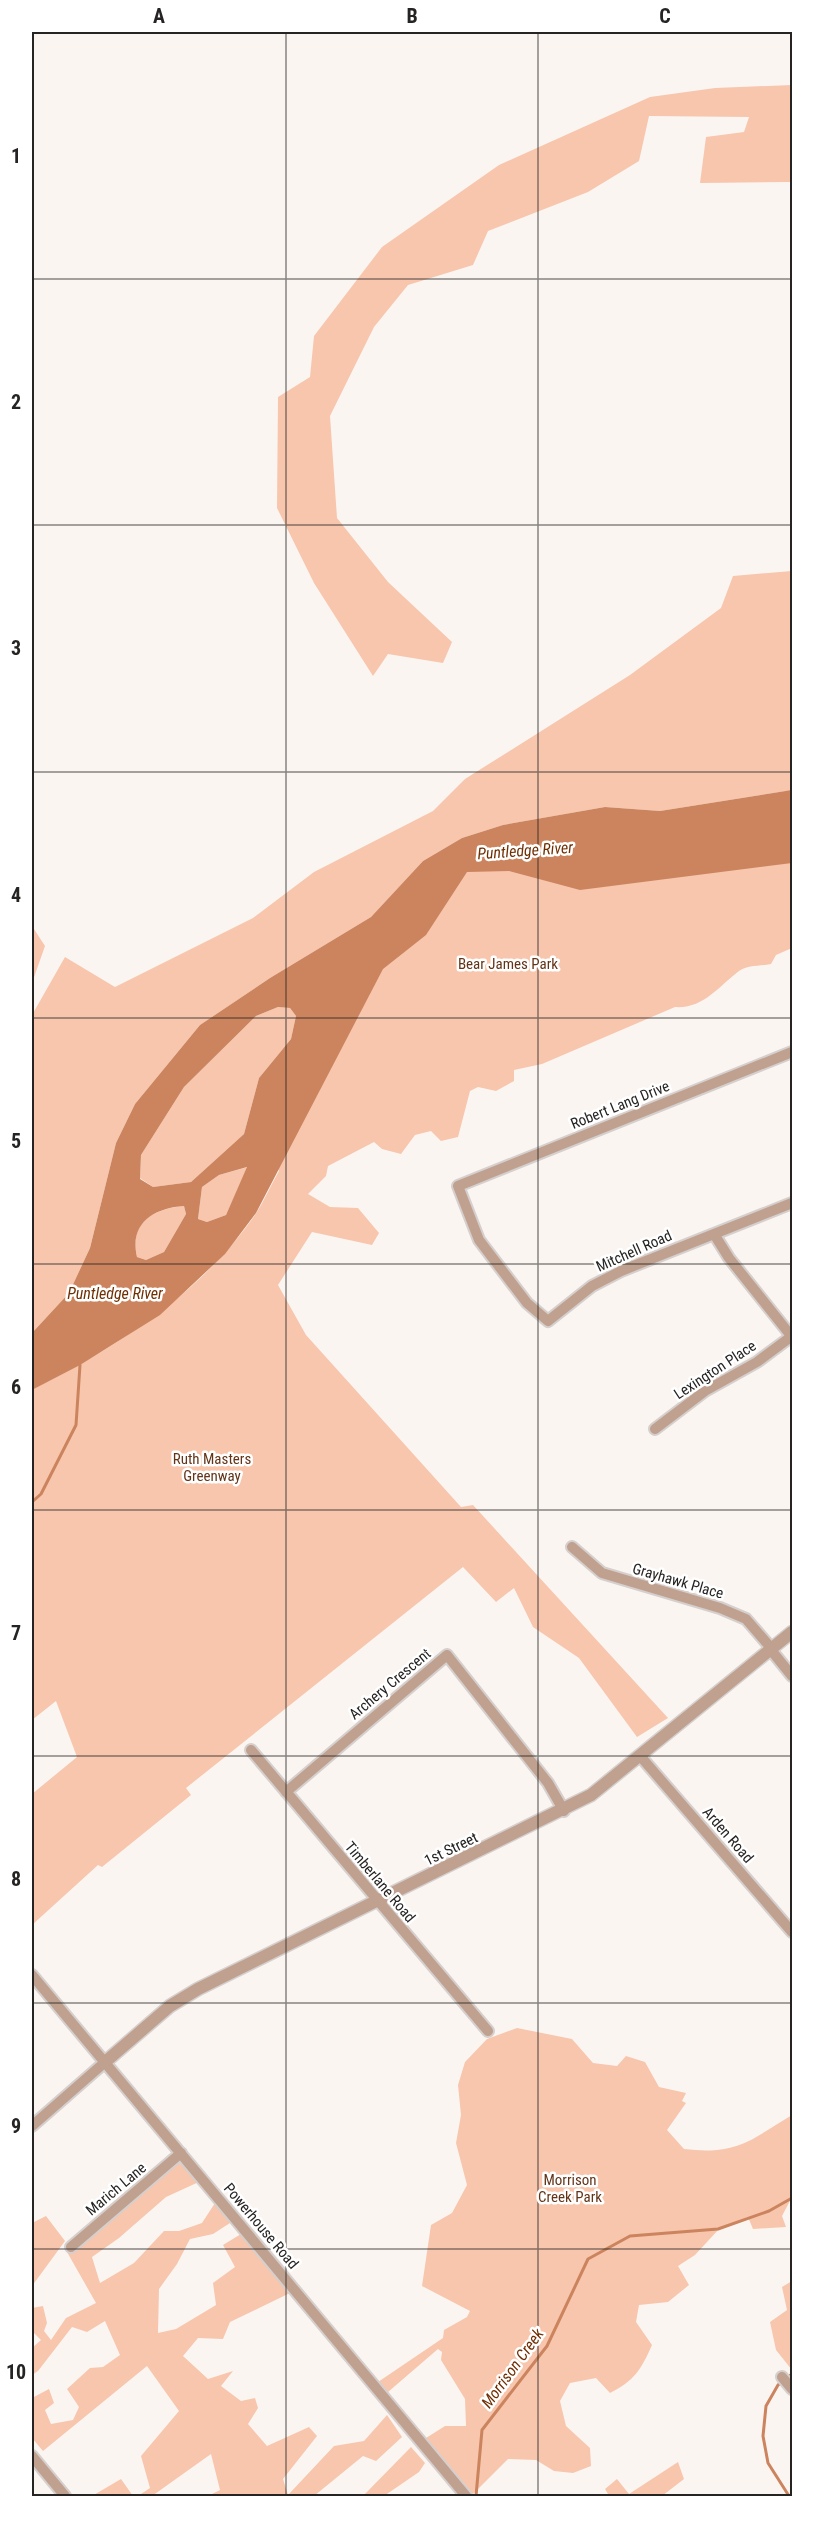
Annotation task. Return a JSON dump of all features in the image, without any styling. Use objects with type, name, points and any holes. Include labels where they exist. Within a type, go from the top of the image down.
[{"type":"street","name":"Robert Lang Drive","points":[[458,1186],[792,1052]]},
{"type":"street","name":"Mitchell Road","points":[[458,1186],[479,1240],[527,1303],[548,1321],[602,1281],[792,1203]]},
{"type":"street","points":[[714,1234],[729,1258],[792,1337]]},
{"type":"street","name":"Lexington Place","points":[[655,1429],[705,1391],[757,1362],[792,1337]]},
{"type":"street","name":"Grayhawk Place","points":[[572,1547],[602,1573],[720,1608],[746,1619],[792,1676]]},
{"type":"street","name":"1st Street","points":[[104,2063],[170,2006],[198,1989],[591,1795],[641,1757],[792,1632]]},
{"type":"street","name":"Archery Crescent","points":[[286,1792],[447,1654],[548,1783],[564,1810]]},
{"type":"street","name":"Timberlane Road","points":[[251,1750],[488,2031]]},
{"type":"street","name":"Arden Road","points":[[641,1757],[792,1932]]},
{"type":"street","name":"Powerhouse Road","points":[[32,1975],[464,2494]]},
{"type":"street","points":[[32,2126],[104,2063]]},
{"type":"street","name":"Marich Lane","points":[[71,2247],[181,2153]]},
{"type":"street","points":[[782,2377],[792,2390]]},
{"type":"street","points":[[32,2456],[65,2496]]},
{"type":"green space","points":[[792,85],[792,182],[700,183],[706,137],[744,132],[749,117],[649,116],[639,161],[588,192],[488,231],[473,265],[408,285],[374,327],[330,416],[337,518],[388,582],[452,642],[443,663],[388,654],[373,676],[314,583],[277,508],[278,397],[310,377],[314,336],[382,247],[499,165],[650,97],[715,88]]},
{"type":"green space","points":[[792,571],[792,794],[786,791],[660,811],[605,807],[503,825],[462,838],[423,861],[371,917],[270,978],[200,1025],[135,1104],[116,1143],[90,1248],[69,1293],[32,1333],[32,1015],[65,957],[115,987],[253,918],[314,872],[433,811],[465,779],[630,675],[721,608],[733,576]]},
{"type":"green space","points":[[792,859],[792,948],[776,955],[771,964],[742,969],[702,1001],[685,1007],[675,1007],[542,1064],[514,1070],[514,1081],[496,1091],[478,1087],[470,1091],[458,1137],[441,1141],[431,1131],[415,1135],[401,1154],[382,1149],[374,1142],[328,1166],[326,1176],[308,1194],[330,1207],[358,1208],[379,1233],[372,1245],[312,1232],[278,1285],[306,1335],[461,1507],[473,1505],[668,1718],[637,1737],[579,1658],[533,1627],[514,1588],[496,1602],[463,1567],[186,1788],[191,1795],[102,1867],[98,1865],[32,1925],[32,1794],[77,1757],[56,1701],[32,1720],[32,1390],[95,1355],[154,1316],[208,1271],[232,1244],[255,1215],[279,1171],[274,1160],[361,976],[450,878],[479,863]]},
{"type":"green space","points":[[32,926],[45,946],[32,983]]},
{"type":"green space","points":[[278,1007],[290,1008],[296,1016],[291,1039],[259,1078],[244,1134],[191,1182],[153,1187],[140,1178],[141,1155],[184,1087],[256,1016]]},
{"type":"green space","points":[[248,1167],[226,1215],[207,1222],[198,1219],[202,1187],[219,1175]]},
{"type":"green space","points":[[184,1206],[186,1214],[164,1252],[146,1260],[137,1257],[135,1245],[140,1226],[153,1214]]},
{"type":"green space","name":"Morrison Creek Park","points":[[517,2028],[572,2039],[593,2063],[617,2066],[626,2056],[645,2062],[659,2087],[686,2093],[682,2101],[686,2103],[667,2130],[684,2149],[730,2148],[753,2139],[792,2115],[792,2197],[782,2216],[786,2227],[753,2229],[748,2217],[719,2229],[695,2255],[678,2266],[689,2285],[668,2302],[639,2305],[636,2322],[652,2345],[640,2368],[631,2379],[610,2393],[596,2378],[570,2383],[560,2401],[566,2426],[590,2448],[591,2466],[573,2473],[554,2471],[536,2460],[508,2459],[473,2494],[426,2438],[445,2426],[466,2426],[465,2399],[441,2360],[442,2352],[438,2349],[388,2392],[378,2382],[443,2338],[444,2330],[467,2317],[470,2311],[422,2286],[431,2225],[452,2213],[467,2185],[456,2143],[461,2115],[458,2085],[465,2062],[487,2039]]},
{"type":"green space","points":[[178,2162],[201,2181],[166,2197],[119,2238],[92,2257],[100,2283],[134,2263],[164,2231],[179,2231],[202,2223],[215,2203],[230,2223],[213,2234],[190,2239],[177,2264],[159,2289],[158,2333],[176,2329],[216,2305],[213,2283],[235,2267],[223,2245],[241,2234],[290,2293],[230,2322],[223,2339],[198,2338],[183,2356],[208,2379],[233,2371],[221,2386],[241,2401],[255,2398],[258,2408],[248,2424],[267,2446],[309,2427],[317,2436],[283,2479],[288,2495],[334,2446],[364,2441],[387,2415],[402,2437],[376,2461],[363,2456],[314,2496],[208,2496],[220,2490],[211,2454],[152,2496],[138,2496],[150,2488],[141,2456],[179,2411],[147,2366],[43,2451],[32,2438],[32,2398],[49,2389],[54,2403],[45,2410],[51,2424],[73,2420],[79,2407],[67,2389],[90,2368],[103,2367],[120,2355],[105,2321],[87,2332],[72,2327],[38,2371],[32,2375],[32,2348],[41,2340],[32,2331],[32,2308],[43,2306],[47,2323],[44,2331],[51,2340],[66,2318],[96,2303],[67,2252]]},
{"type":"green space","points":[[46,2216],[65,2241],[32,2286],[32,2223]]},
{"type":"green space","points":[[792,2281],[792,2370],[776,2350],[770,2322],[787,2310],[782,2287]]},
{"type":"green space","points":[[411,2447],[425,2463],[419,2472],[384,2496],[363,2496]]},
{"type":"green space","points":[[678,2462],[684,2479],[662,2496],[603,2496],[608,2494],[605,2489],[617,2479],[629,2494]]},
{"type":"green space","points":[[121,2479],[133,2496],[92,2496]]},
{"type":"water","name":"Puntledge River","points":[[792,790],[792,863],[580,890],[509,871],[467,872],[426,935],[383,969],[256,1213],[225,1254],[160,1315],[80,1365],[32,1390],[32,1333],[69,1293],[90,1248],[116,1143],[135,1104],[200,1025],[270,978],[371,917],[423,861],[462,838],[503,825],[605,807],[660,811]],"holes":[[[278,1007],[290,1008],[296,1016],[291,1039],[259,1078],[244,1134],[191,1182],[153,1187],[140,1179],[141,1155],[184,1087],[256,1016]],[[247,1167],[226,1215],[207,1222],[198,1219],[202,1187],[219,1175]],[[184,1206],[186,1214],[164,1252],[146,1260],[137,1257],[135,1245],[140,1226],[154,1214],[173,1207]]]},
{"type":"waterway","points":[[32,1502],[41,1494],[76,1425],[80,1365]]},
{"type":"waterway","name":"Morrison Creek","points":[[476,2496],[482,2430],[547,2346],[588,2259],[630,2236],[718,2229],[769,2211],[792,2198]]},
{"type":"waterway","points":[[789,2496],[768,2463],[763,2436],[766,2406],[778,2385],[792,2374]]},
{"type":"park label","name":"Bear James Park","points":[[508,964]]},
{"type":"park label","name":"Ruth Masters Greenway","points":[[212,1468]]}]
